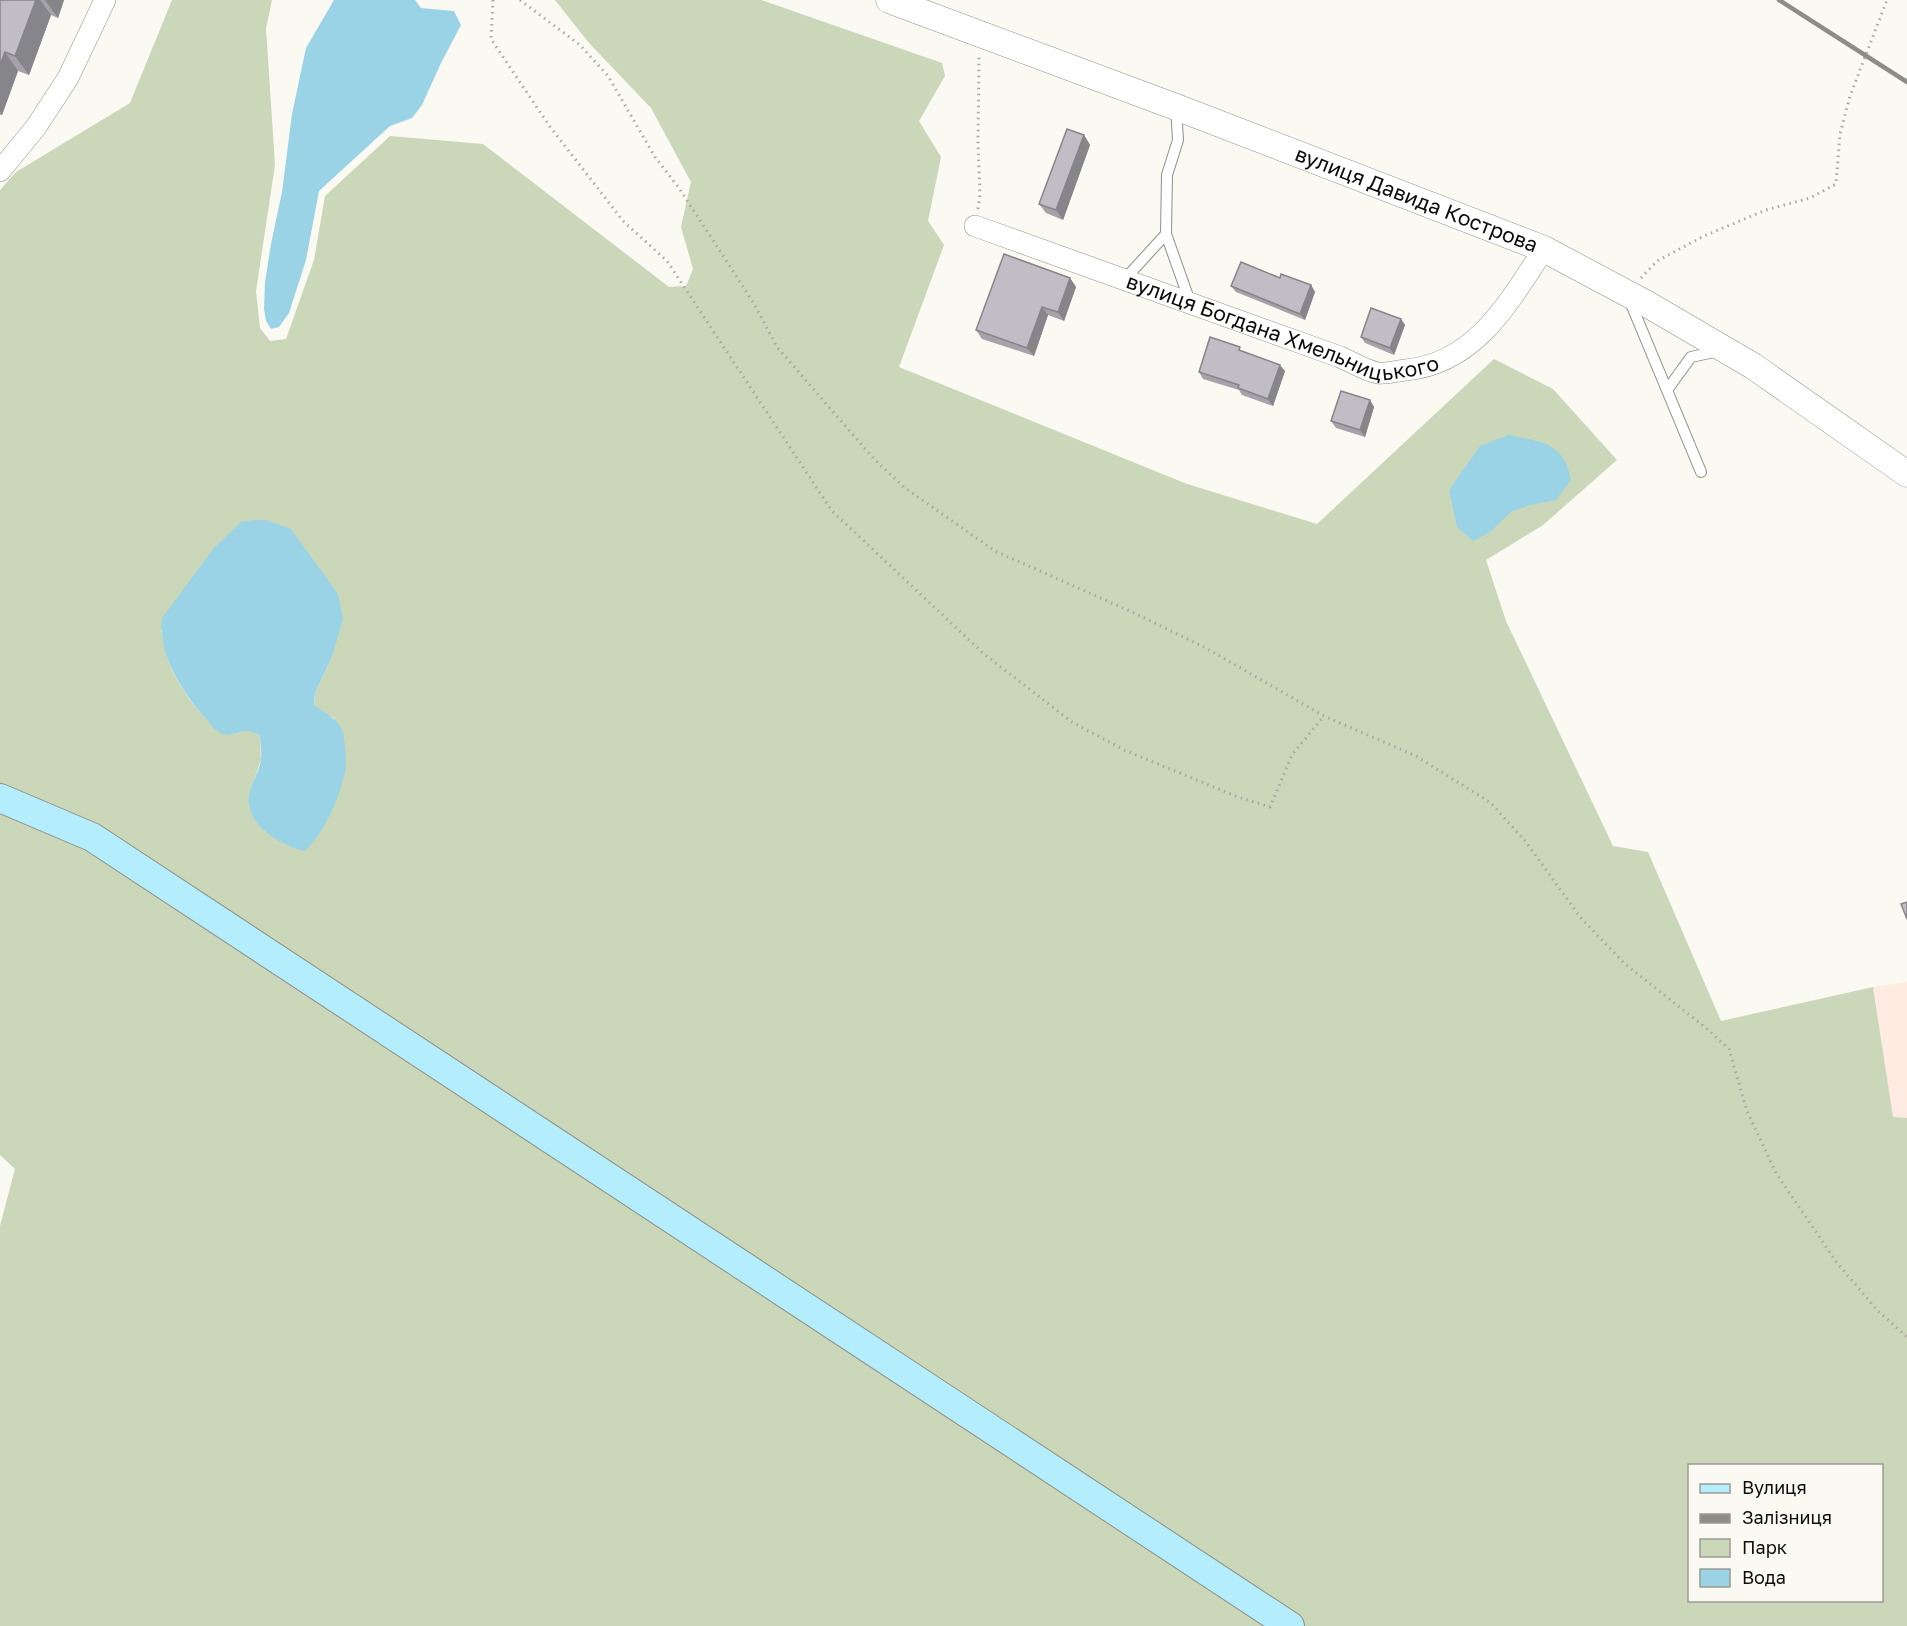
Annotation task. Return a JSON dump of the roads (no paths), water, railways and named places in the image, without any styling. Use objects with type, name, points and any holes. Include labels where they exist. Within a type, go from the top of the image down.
[{"type":"main road","points":[[0,798],[92,837],[1290,1626]]},
{"type":"street","points":[[3,161],[36,127],[68,78],[105,0]]},
{"type":"street","name":"вулиця Давида Кострова","points":[[889,0],[1176,107],[1544,249],[1626,293],[1772,379],[1907,474]]},
{"type":"street","name":"вулиця Богдана Хмельницького","points":[[975,226],[1340,357],[1378,373],[1439,364],[1473,344],[1505,309],[1544,249]]},
{"type":"lane","points":[[1176,107],[1178,140],[1167,175],[1166,234],[1190,304]]},
{"type":"lane","points":[[1124,280],[1166,234]]},
{"type":"lane","points":[[1626,293],[1701,472]]},
{"type":"lane","points":[[1667,390],[1691,357],[1725,350]]},
{"type":"water","points":[[334,0],[415,0],[421,8],[454,11],[461,25],[422,105],[412,118],[390,126],[319,191],[306,260],[289,313],[279,327],[271,329],[266,321],[264,309],[265,282],[282,192],[292,114],[306,48]]},
{"type":"water","points":[[1509,435],[1541,442],[1557,451],[1568,467],[1571,480],[1556,500],[1530,505],[1511,512],[1490,532],[1473,541],[1457,527],[1449,490],[1480,446]]},
{"type":"water","points":[[266,520],[291,529],[338,594],[343,619],[332,657],[315,693],[314,705],[334,719],[342,730],[345,772],[330,814],[319,834],[305,851],[285,844],[266,832],[258,824],[249,806],[249,795],[260,764],[260,735],[250,731],[226,734],[216,730],[180,685],[164,646],[162,618],[214,548],[241,522]]},
{"type":"railway","points":[[1779,0],[1907,82]]}]
